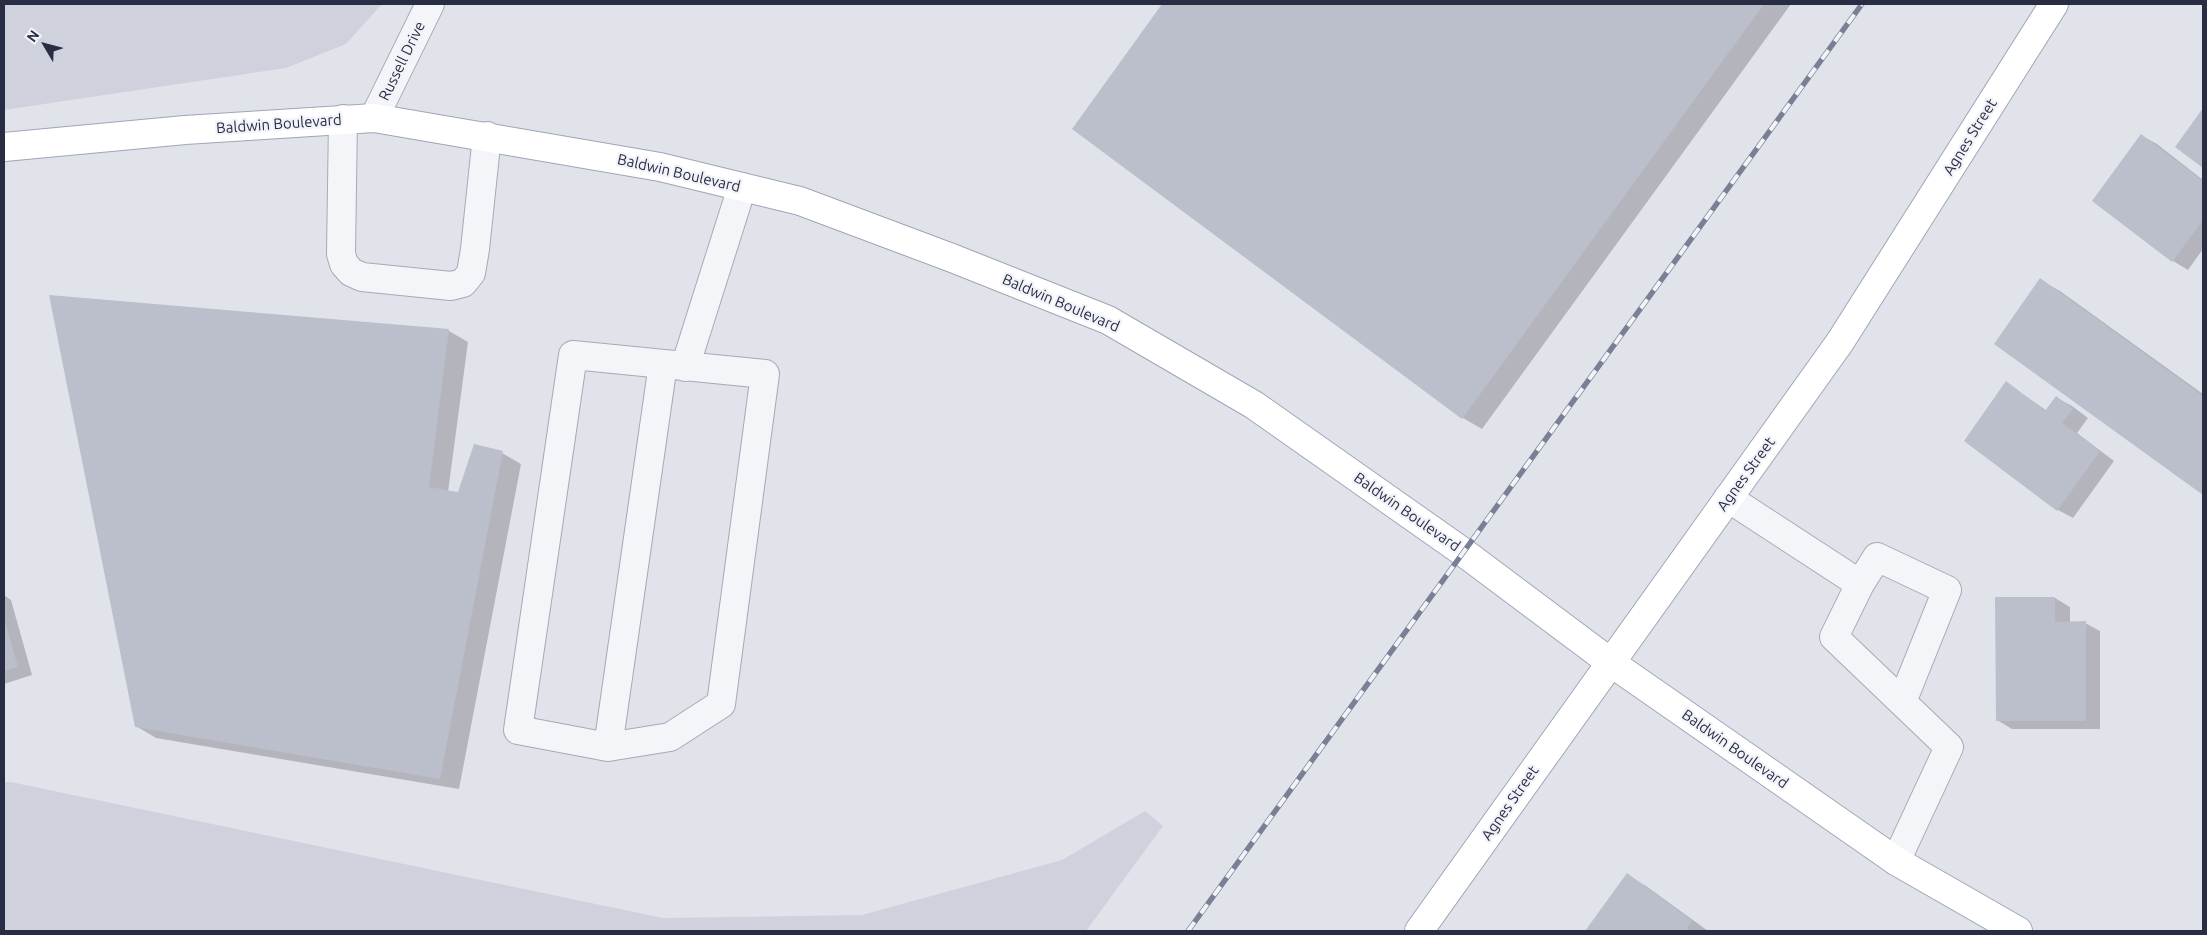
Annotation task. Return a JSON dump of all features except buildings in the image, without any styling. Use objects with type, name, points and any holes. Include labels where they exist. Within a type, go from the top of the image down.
[{"type":"main road","name":"Agnes Street","points":[[1419,931],[1840,342],[2054,4]]},
{"type":"main road","name":"Baldwin Boulevard","points":[[4,147],[185,130],[374,118],[660,167],[800,201],[952,258],[1108,320],[1254,405],[1463,552],[1610,662],[1896,860],[1992,924],[2018,931]]},
{"type":"street","name":"Russell Drive","points":[[374,118],[430,4]]},
{"type":"street","points":[[343,119],[341,254],[344,264],[350,272],[362,277],[451,286],[463,283],[471,273],[476,249],[487,136]]},
{"type":"street","points":[[608,747],[674,366],[742,187]]},
{"type":"street","points":[[573,355],[765,374],[721,704],[670,736],[608,747],[518,730],[573,355]]},
{"type":"street","points":[[1728,498],[1860,584]]},
{"type":"street","points":[[1896,860],[1949,747],[1834,637],[1860,584],[1877,557],[1947,590],[1902,702]]},
{"type":"shaded area","points":[[4,4],[382,4],[346,44],[286,68],[4,110]]},
{"type":"shaded area","points":[[4,782],[663,918],[862,915],[1062,860],[1145,811],[1163,826],[1086,931],[4,931]]},
{"type":"railway","points":[[1188,931],[1862,4]]}]
